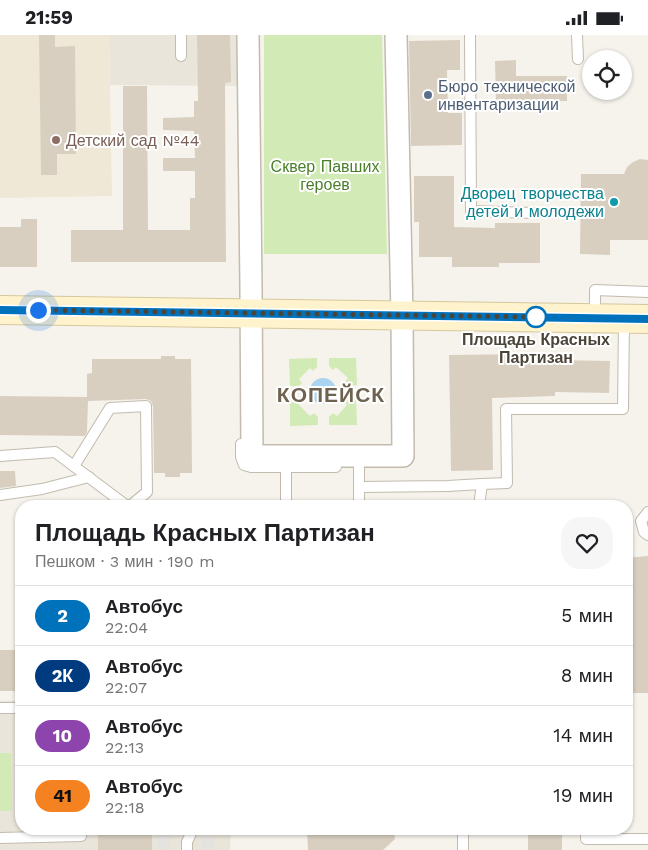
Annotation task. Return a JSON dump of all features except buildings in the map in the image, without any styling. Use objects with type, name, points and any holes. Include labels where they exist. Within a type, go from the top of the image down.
[{"type":"street","points":[[248,35],[244,317],[252,456],[403,456],[405,316],[396,35]]},
{"type":"street","points":[[0,310],[244,317],[405,316],[636,319]]},
{"type":"lane","points":[[180,35],[182,56]]},
{"type":"lane","points":[[470,35],[471,211],[535,213]]},
{"type":"lane","points":[[577,35],[578,59]]},
{"type":"lane","points":[[595,318],[595,290],[648,292]]},
{"type":"lane","points":[[397,466],[407,462],[408,455],[405,316]]},
{"type":"lane","points":[[359,487],[507,483],[506,409],[622,409],[636,319]]},
{"type":"lane","points":[[74,466],[110,408],[146,407],[147,492],[137,500]]},
{"type":"lane","points":[[241,438],[241,457],[244,465],[251,467],[364,466],[359,487],[359,500]]},
{"type":"lane","points":[[0,455],[55,452],[121,500]]},
{"type":"lane","points":[[286,467],[286,500]]},
{"type":"lane","points":[[0,495],[42,489],[89,477]]},
{"type":"lane","points":[[480,500],[482,484]]},
{"type":"lane","points":[[648,512],[641,521],[644,532],[648,535]]},
{"type":"lane","points":[[0,708],[15,708]]},
{"type":"lane","points":[[0,838],[81,835]]},
{"type":"lane","points":[[187,850],[187,842],[191,835]]},
{"type":"lane","points":[[463,835],[463,850]]},
{"type":"lane","points":[[586,835],[586,839],[648,839]]},
{"type":"shaded area","name":"Детский сад №44","points":[[0,35],[109,35],[112,196],[0,198]]},
{"type":"shaded area","points":[[109,35],[239,35],[240,86],[110,85]]},
{"type":"shaded area","points":[[15,700],[15,835],[231,835],[230,850],[0,850],[0,701]]},
{"type":"shaded area","points":[[157,835],[170,835],[170,850],[157,850]]},
{"type":"shaded area","points":[[201,836],[214,836],[214,850],[201,850]]},
{"type":"green space","name":"Сквер Павших героев","points":[[264,35],[382,35],[387,254],[264,254]]},
{"type":"green space","points":[[317,358],[317,367],[313,371],[310,368],[299,379],[302,383],[299,386],[290,386],[289,359]]},
{"type":"green space","points":[[329,358],[356,358],[357,385],[349,386],[345,382],[348,378],[336,367],[333,370],[329,366]]},
{"type":"green space","points":[[348,397],[356,398],[357,425],[329,425],[329,417],[333,413],[337,416],[347,405],[344,401]]},
{"type":"green space","points":[[290,398],[298,398],[302,401],[299,405],[310,416],[314,413],[318,417],[318,425],[290,426]]},
{"type":"green space","points":[[0,753],[11,753],[12,811],[0,811]]},
{"type":"water","points":[[323,378],[332,382],[336,391],[332,400],[323,404],[314,400],[310,391],[314,382]]},
{"type":"bus line","name":"2","points":[[0,310],[648,319]]},
{"type":"place","name":"Бюро технической инвентаризации","points":[[428,95]]},
{"type":"place","name":"Детский сад №44","points":[[56,140]]},
{"type":"place","name":"Дворец творчества детей и молодежи","points":[[614,202]]},
{"type":"place","name":"Площадь Красных Партизан","points":[[536,317]]},
{"type":"district","name":"КОПЕЙСК","points":[[331,394]]},
{"type":"route","points":[[38,310],[536,317]]}]
